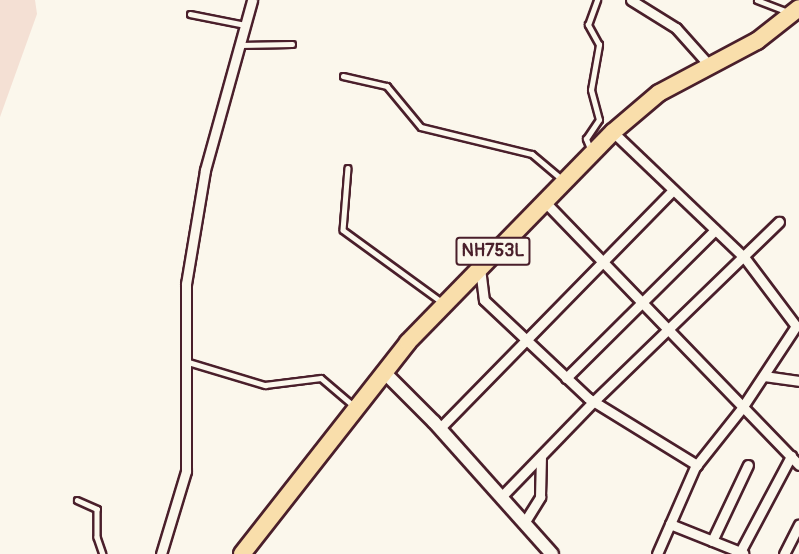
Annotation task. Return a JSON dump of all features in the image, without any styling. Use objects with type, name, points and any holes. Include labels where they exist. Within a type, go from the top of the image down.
[{"type":"highway","name":"NH753L","points":[[242,554],[384,372],[444,303],[592,153],[659,93],[757,41],[796,11]]},
{"type":"street","points":[[161,554],[185,479],[186,284],[204,179],[252,0]]},
{"type":"street","points":[[631,0],[676,28],[710,65]]},
{"type":"street","points":[[614,132],[744,257],[796,326],[742,408],[697,465],[657,554]]},
{"type":"street","points":[[440,428],[525,338],[605,261],[673,190]]},
{"type":"street","points":[[544,201],[605,261],[742,408],[799,465]]},
{"type":"street","points":[[501,497],[593,402],[670,330],[779,222]]},
{"type":"street","points":[[566,378],[716,230]]},
{"type":"street","points":[[480,265],[484,300],[566,378],[593,402],[697,465]]},
{"type":"street","points":[[384,372],[440,428],[552,554]]},
{"type":"street","points":[[764,376],[799,381]]},
{"type":"street","points":[[524,523],[540,497],[541,456]]},
{"type":"street","points":[[670,524],[742,553],[790,456]]},
{"type":"street","points":[[712,541],[748,465]]},
{"type":"street","points":[[784,554],[799,525]]},
{"type":"lane","points":[[592,153],[586,139],[599,120],[591,90],[599,45],[588,25],[597,0]]},
{"type":"lane","points":[[757,0],[796,11]]},
{"type":"lane","points":[[190,14],[245,25]]},
{"type":"lane","points":[[240,45],[292,44]]},
{"type":"lane","points":[[343,76],[387,86],[422,127],[532,154],[548,163],[564,182]]},
{"type":"lane","points":[[348,168],[343,230],[444,303]]},
{"type":"lane","points":[[185,361],[265,385],[321,378],[357,409]]},
{"type":"lane","points":[[77,500],[97,509],[97,537],[102,554]]},
{"type":"shaded area","points":[[0,0],[35,0],[37,14],[0,117]]}]
